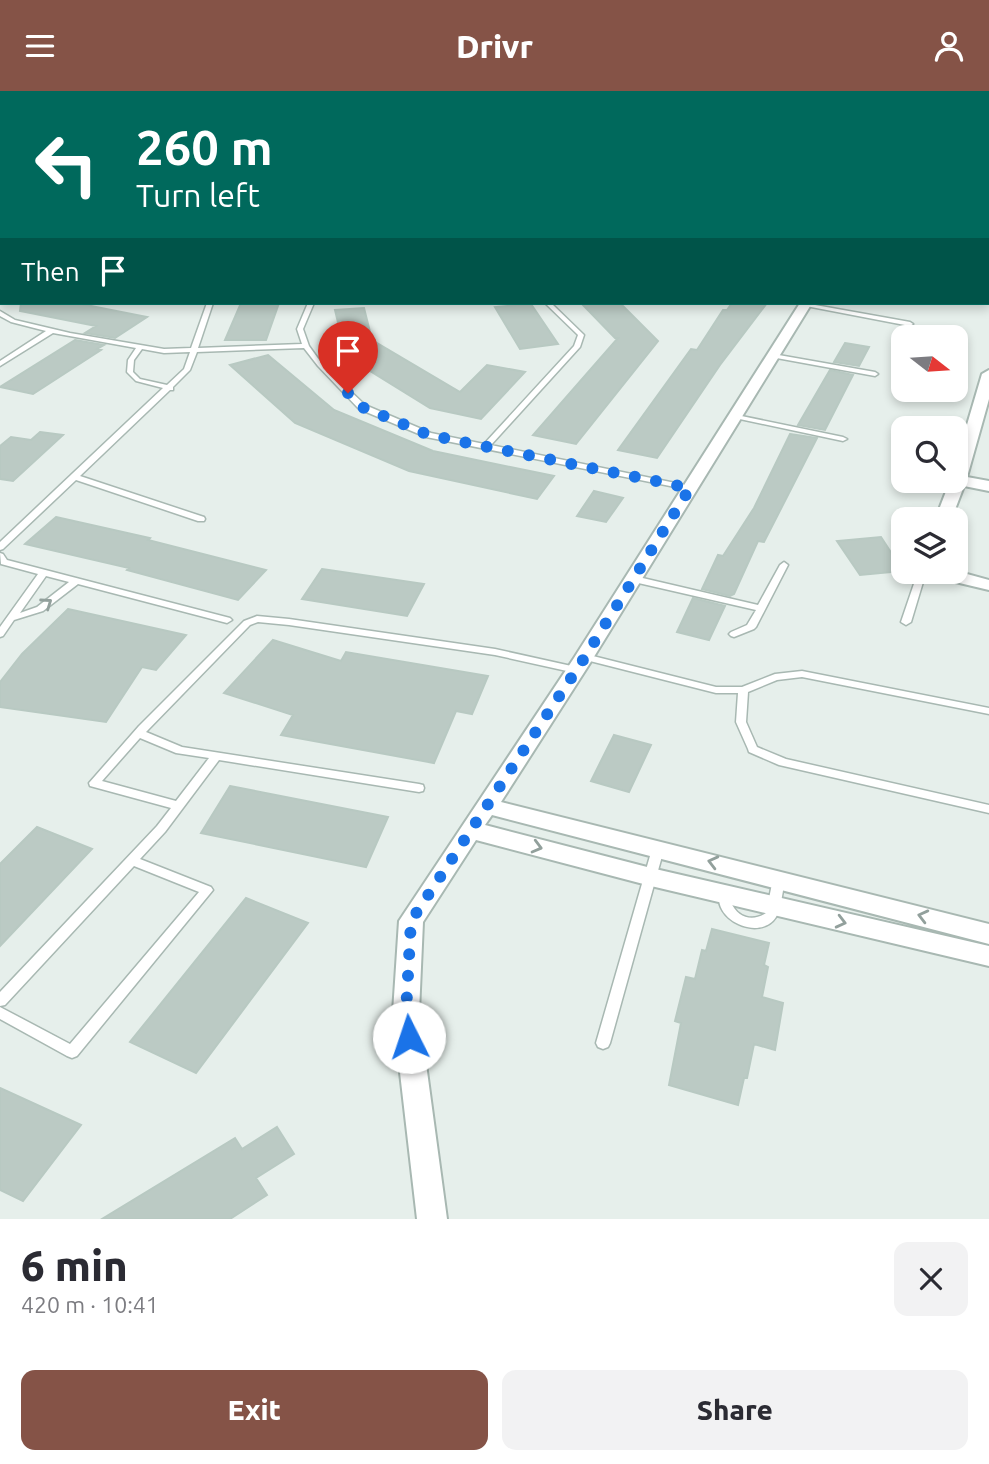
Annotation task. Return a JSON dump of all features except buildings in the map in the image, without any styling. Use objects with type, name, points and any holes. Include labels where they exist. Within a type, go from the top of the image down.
[{"type":"street","points":[[432,1219],[406,1012],[411,921],[634,579],[805,305]]},
{"type":"street","points":[[968,446],[989,374]]},
{"type":"street","points":[[968,482],[989,486]]},
{"type":"street","points":[[968,580],[989,585]]},
{"type":"street","points":[[486,806],[989,934]]},
{"type":"street","points":[[471,830],[651,877],[989,956]]},
{"type":"lane","points":[[0,547],[187,370],[210,305]]},
{"type":"lane","points":[[311,305],[300,329],[306,346],[320,365],[362,407],[429,435],[690,488]]},
{"type":"lane","points":[[485,447],[577,347],[581,335],[550,305]]},
{"type":"lane","points":[[816,305],[910,324]]},
{"type":"lane","points":[[0,313],[13,321],[51,331],[140,348],[194,351],[306,346]]},
{"type":"lane","points":[[0,364],[51,331]]},
{"type":"lane","points":[[140,348],[131,360],[130,372],[138,380],[170,388]]},
{"type":"lane","points":[[773,356],[875,374]]},
{"type":"lane","points":[[735,416],[843,439]]},
{"type":"lane","points":[[75,477],[201,519]]},
{"type":"lane","points":[[0,556],[4,562],[227,621]]},
{"type":"lane","points":[[734,634],[751,627],[784,565]]},
{"type":"lane","points":[[0,634],[44,572]]},
{"type":"lane","points":[[634,579],[761,608]]},
{"type":"lane","points":[[13,618],[40,609],[76,581]]},
{"type":"lane","points":[[906,622],[918,584]]},
{"type":"lane","points":[[178,806],[94,783],[247,623],[257,619],[580,663],[716,690],[743,690],[775,677],[802,674],[989,711]]},
{"type":"lane","points":[[743,690],[741,722],[753,749],[783,762],[989,809]]},
{"type":"lane","points":[[139,733],[180,750],[419,788]]},
{"type":"lane","points":[[0,1001],[131,860],[178,806],[217,755]]},
{"type":"lane","points":[[603,1043],[658,849]]},
{"type":"lane","points":[[0,1013],[72,1052],[207,890],[131,860]]},
{"type":"lane","points":[[775,906],[779,879]]},
{"type":"route","points":[[348,393],[362,407],[429,435],[690,488],[583,660],[411,921],[406,1012],[409,1037]]}]
